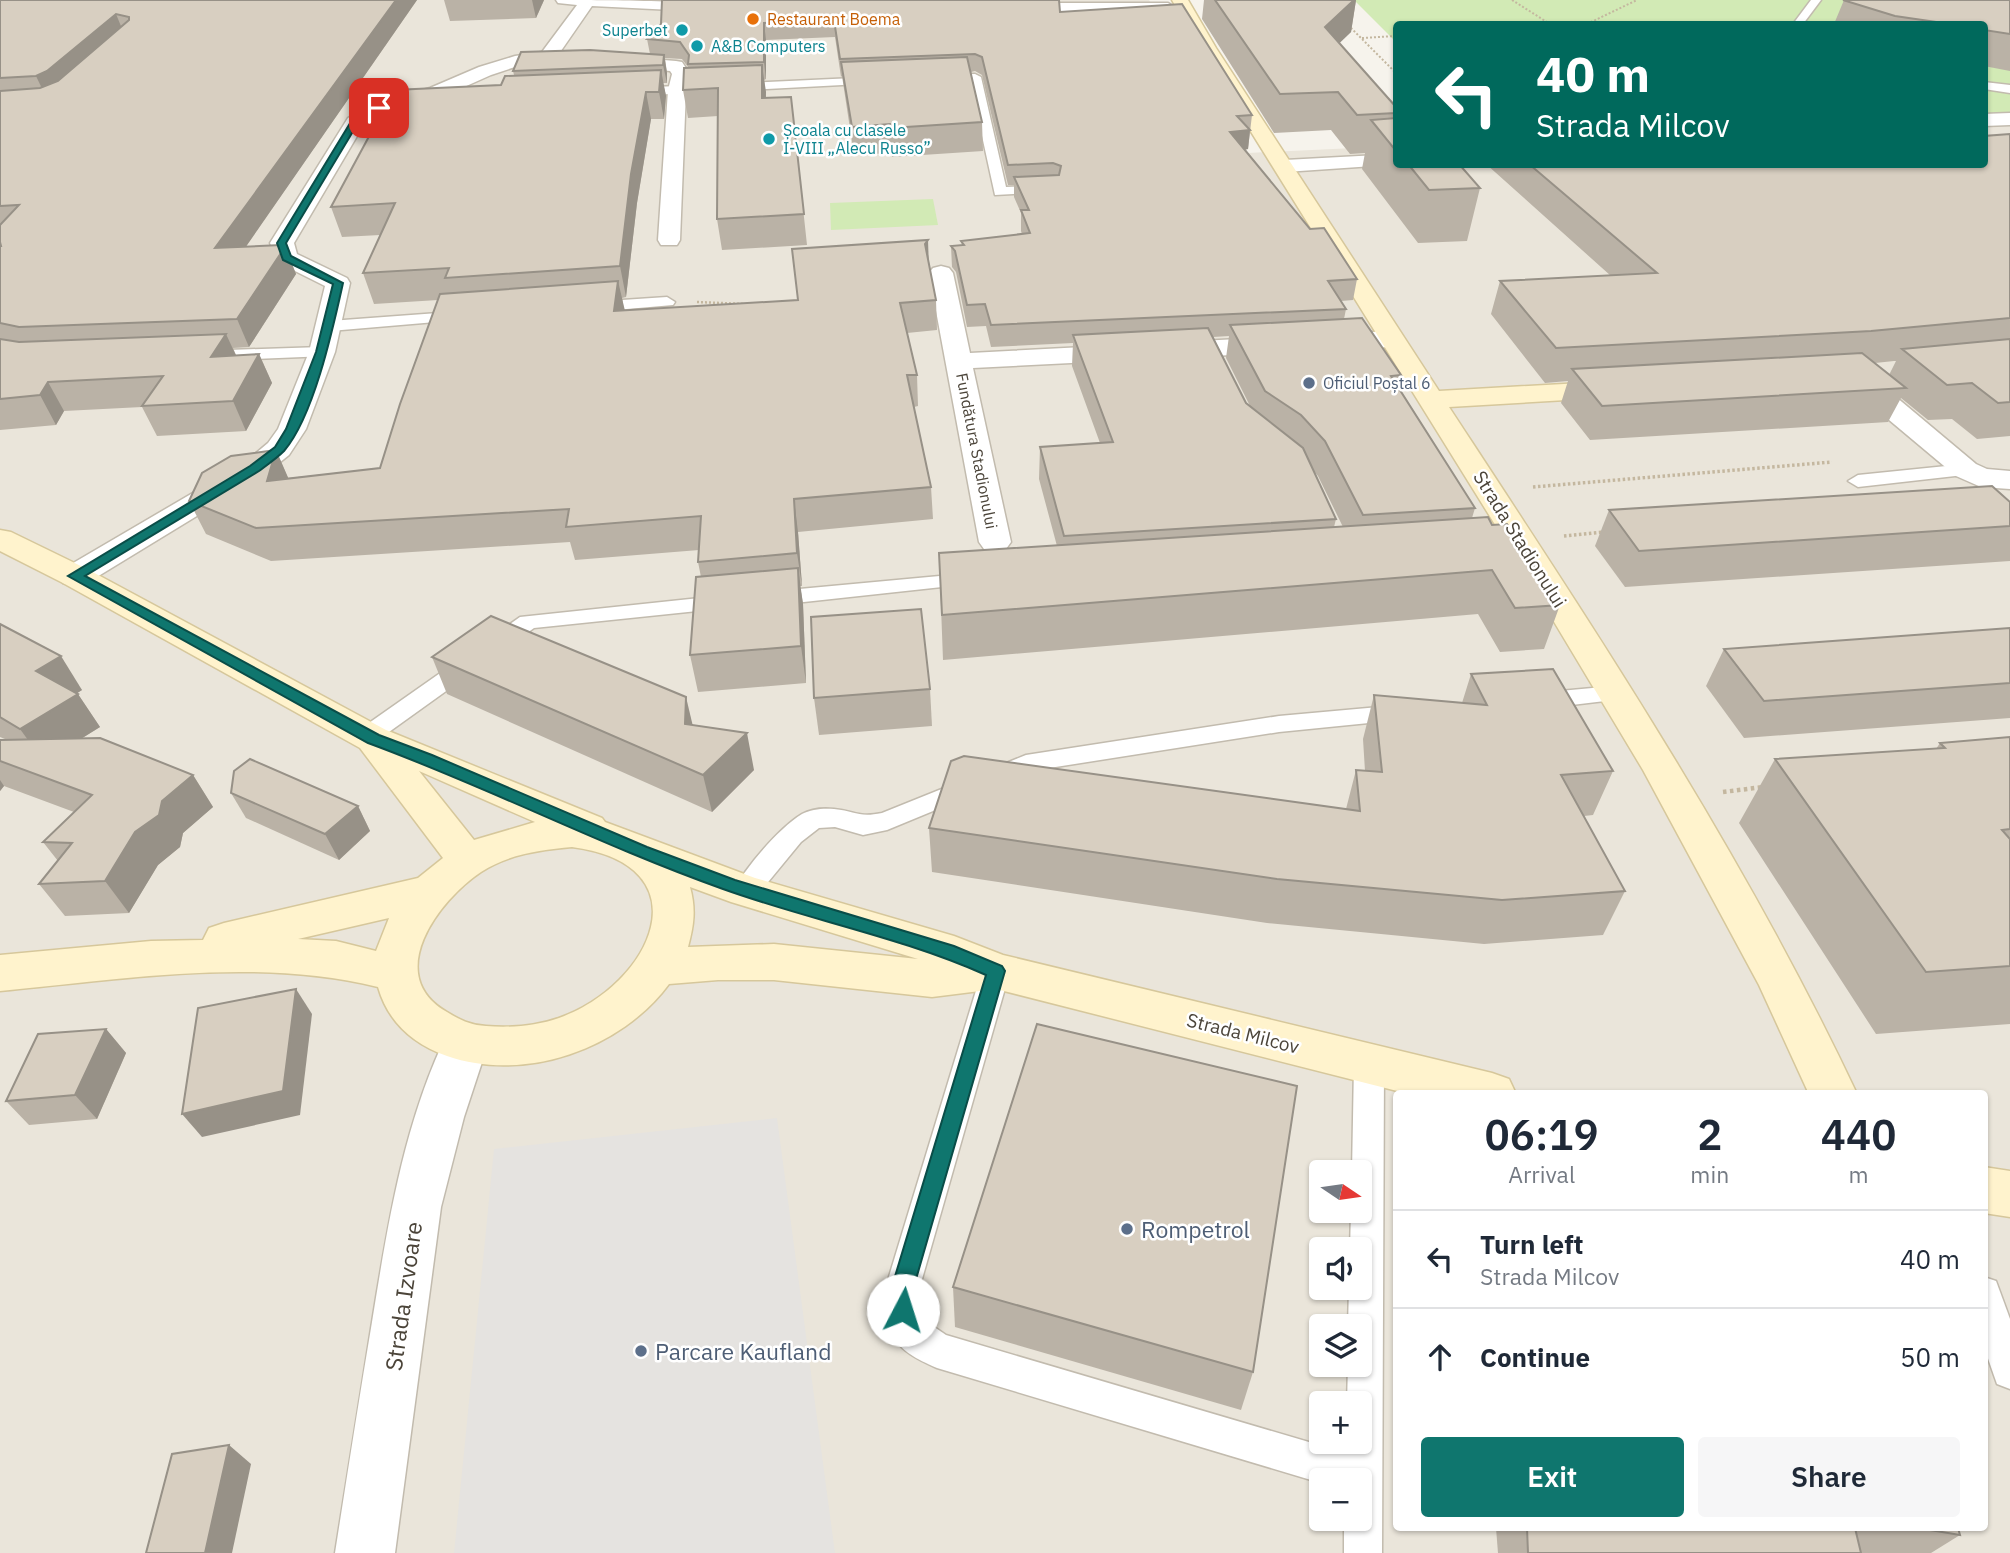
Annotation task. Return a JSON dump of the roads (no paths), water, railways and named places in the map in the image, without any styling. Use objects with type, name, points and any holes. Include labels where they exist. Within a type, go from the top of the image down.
[{"type":"main road","name":"Strada Stadionului","points":[[1182,4],[1391,339],[1491,490],[1516,547],[1614,694],[1676,796],[1764,950],[1831,1090]]},
{"type":"main road","points":[[1840,377],[1893,372]]},
{"type":"main road","points":[[1430,400],[1648,387]]},
{"type":"main road","name":"Strada Milcov","points":[[0,539],[75,576],[370,737],[623,844],[746,891],[954,953],[996,971],[1475,1090]]},
{"type":"main road","name":"Strada Milcov","points":[[370,737],[468,861]]},
{"type":"main road","points":[[572,832],[623,844],[659,868],[671,889],[674,914],[670,940],[657,967],[625,1003],[589,1026],[548,1042],[506,1047],[465,1044],[432,1030],[407,1006],[395,973],[397,946],[409,918],[429,892],[468,861],[501,845],[537,835],[572,832]]},
{"type":"main road","points":[[151,959],[429,892]]},
{"type":"main road","points":[[0,973],[151,959],[275,955],[336,959],[395,973]]},
{"type":"main road","name":"Strada Milcov","points":[[657,967],[718,962],[774,962],[932,979],[996,971]]},
{"type":"main road","points":[[1988,1191],[2010,1194]]},
{"type":"street","points":[[561,0],[728,7]]},
{"type":"street","points":[[548,57],[588,1]]},
{"type":"street","points":[[992,8],[1182,4]]},
{"type":"street","points":[[75,576],[254,469],[279,449],[292,429],[326,339],[338,283],[287,258],[282,243],[355,121],[379,108],[437,92],[515,61],[548,57],[571,58]]},
{"type":"street","points":[[591,60],[676,66],[681,74],[677,90],[669,240]]},
{"type":"street","points":[[1988,120],[2010,119]]},
{"type":"street","points":[[1285,166],[1393,160]]},
{"type":"street","name":"Fundătura Stadionului","points":[[941,273],[995,542]]},
{"type":"street","name":"Fundătura Stadionului","points":[[960,361],[1215,360],[1391,339]]},
{"type":"street","points":[[1840,377],[1966,470],[1982,478],[2010,480]]},
{"type":"street","name":"Strada Izvoare","points":[[365,1553],[416,1207],[440,1117],[465,1044]]},
{"type":"lane","points":[[1800,21],[1816,0]]},
{"type":"lane","points":[[921,79],[975,77],[1000,192],[1053,189]]},
{"type":"lane","points":[[622,93],[894,80]]},
{"type":"lane","points":[[1988,86],[2010,89]]},
{"type":"lane","points":[[405,100],[456,98]]},
{"type":"lane","points":[[572,309],[667,302]]},
{"type":"lane","points":[[212,356],[478,315]]},
{"type":"lane","points":[[1858,481],[1966,470]]},
{"type":"lane","points":[[370,737],[528,622],[963,580],[989,580]]},
{"type":"lane","points":[[1520,703],[1614,694]]},
{"type":"lane","points":[[746,891],[792,835],[813,819],[835,818],[863,826],[887,821],[1026,763],[1279,724],[1426,711]]},
{"type":"lane","points":[[996,971],[901,1293],[905,1328],[937,1350],[1334,1468]]},
{"type":"lane","points":[[1364,1468],[1369,1065]]},
{"type":"lane","points":[[1988,1305],[2010,1371]]},
{"type":"lane","points":[[1363,1531],[1363,1553]]},
{"type":"place","name":"Restaurant Boema","points":[[753,19]]},
{"type":"place","name":"Superbet","points":[[682,30]]},
{"type":"place","name":"A&B Computers","points":[[697,46]]},
{"type":"place","name":"Școala cu clasele I-VIII „Alecu Russo”","points":[[769,139]]},
{"type":"place","name":"Oficiul Poștal 6","points":[[1309,383]]},
{"type":"place","name":"Rompetrol","points":[[1127,1229]]},
{"type":"place","name":"Parcare Kaufland","points":[[641,1351]]}]
